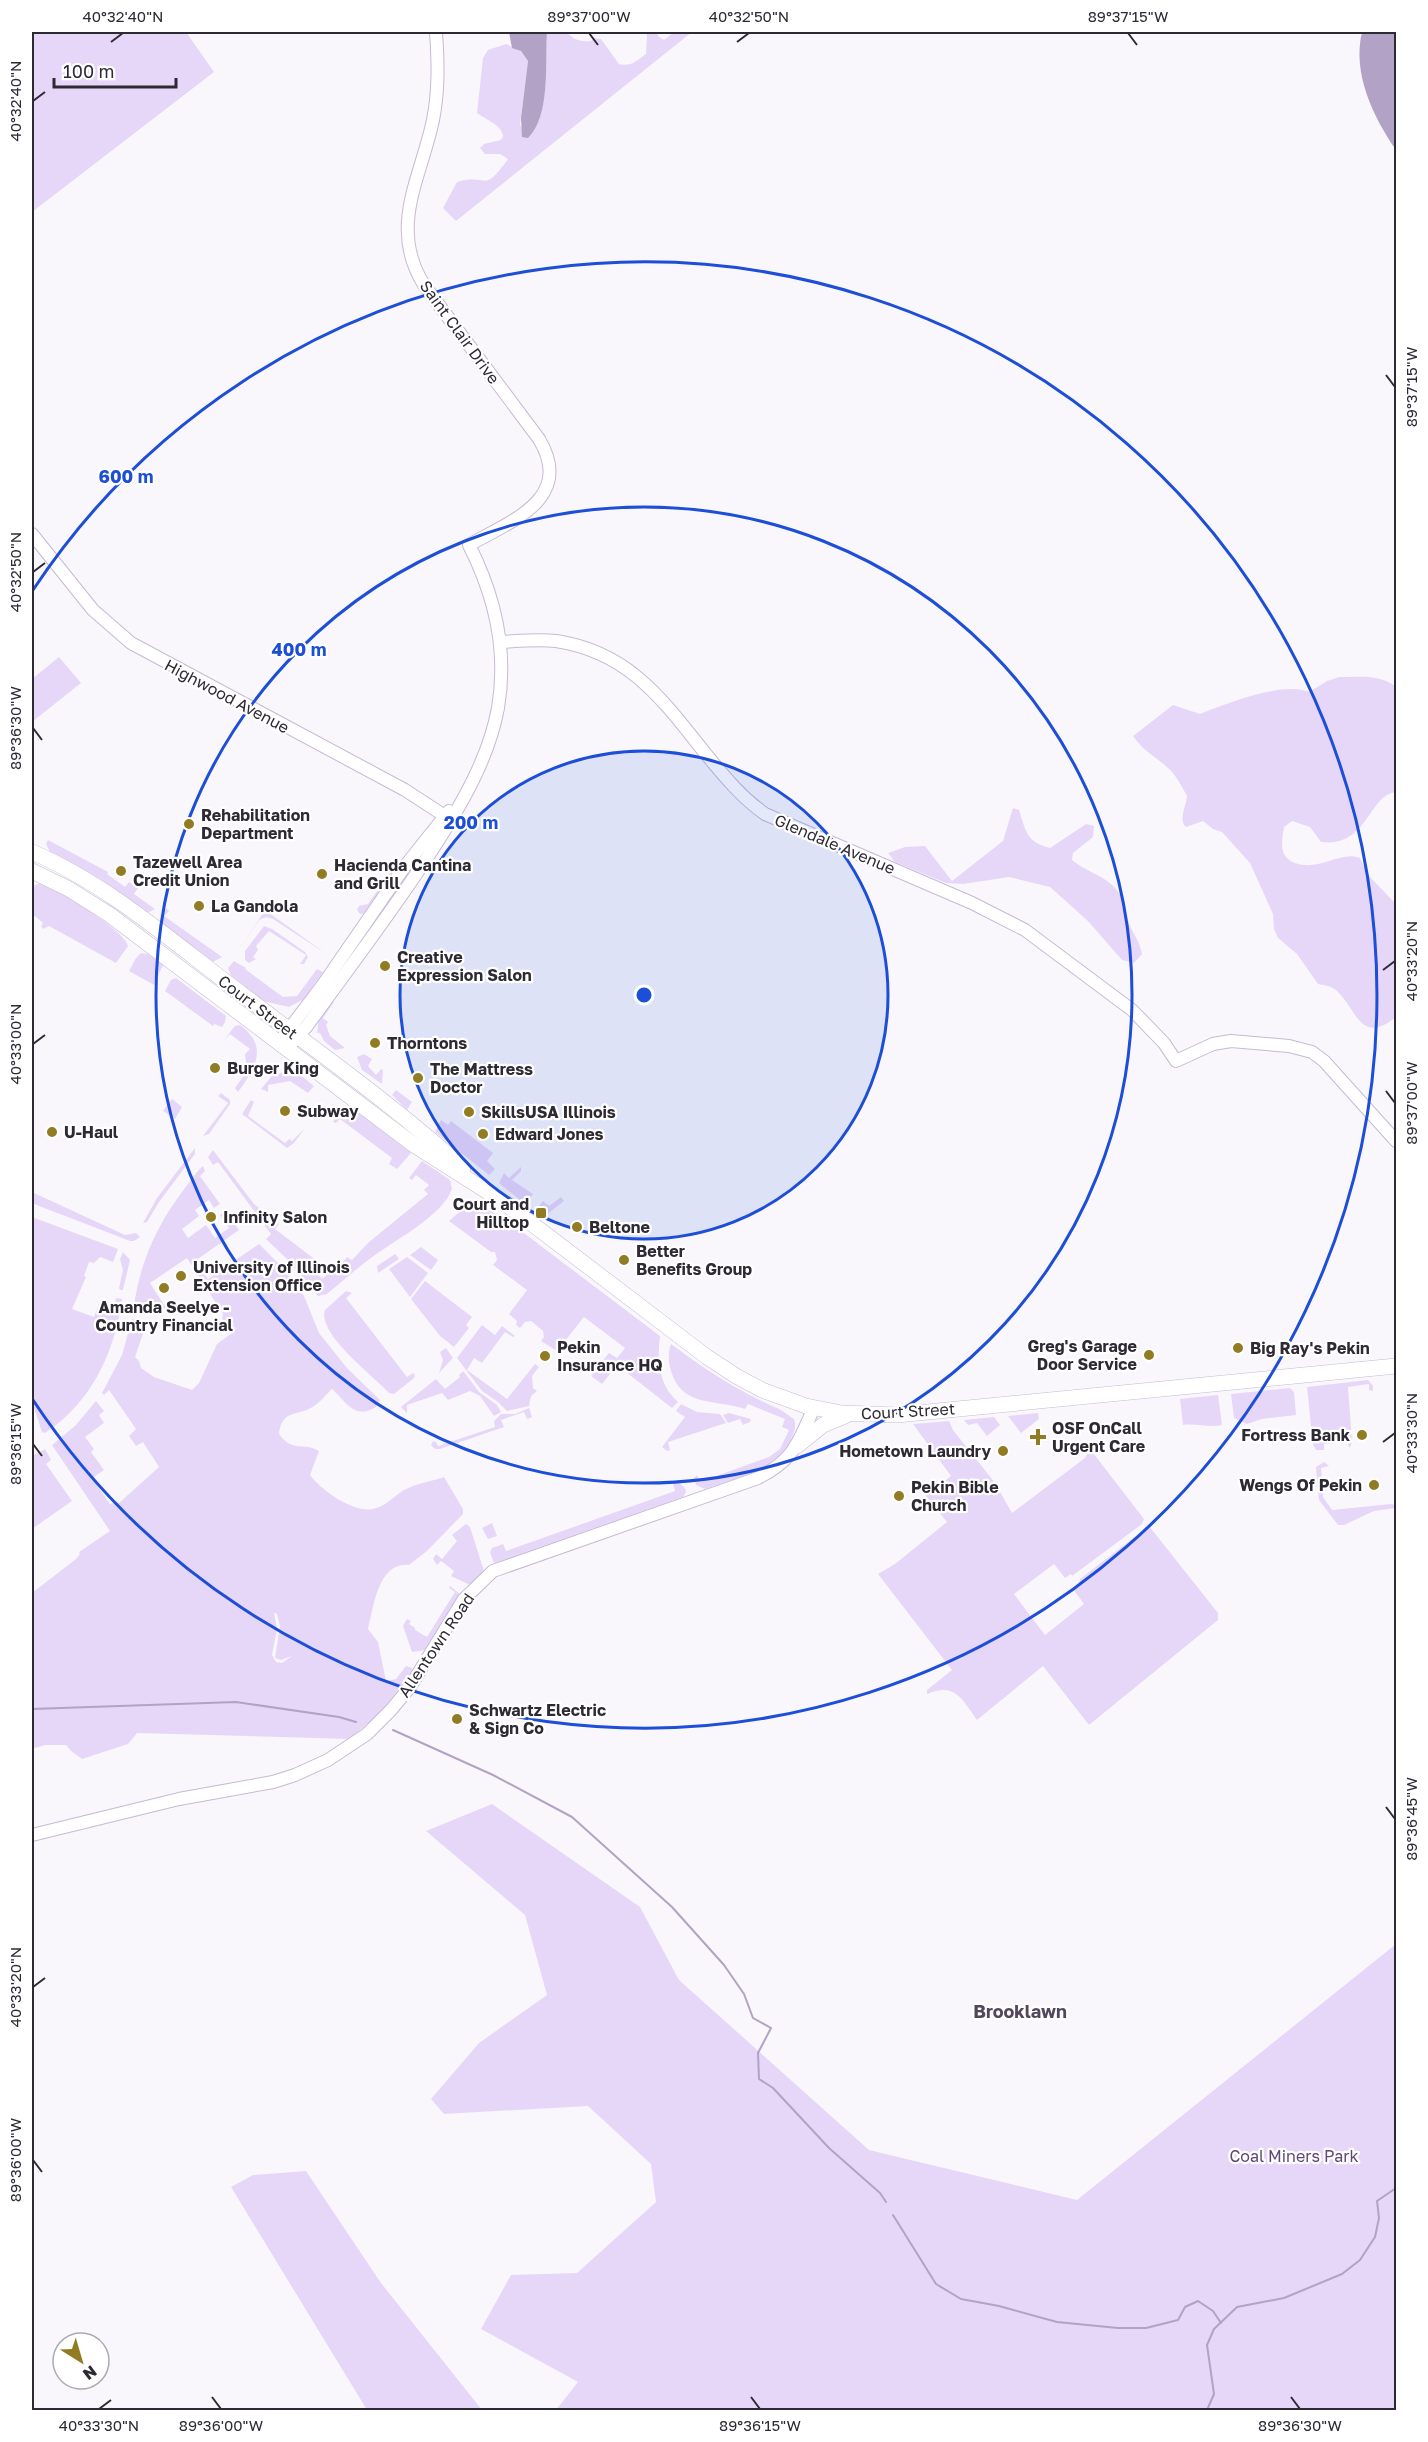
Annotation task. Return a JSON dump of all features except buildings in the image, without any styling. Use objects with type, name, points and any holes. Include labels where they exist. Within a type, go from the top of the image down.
[{"type":"main road","name":"Court Street","points":[[32,852],[68,870],[109,896],[291,1037],[424,1133],[502,1201],[728,1371],[762,1390],[814,1408],[852,1414],[910,1414],[1396,1367]]},
{"type":"main road","name":"Court Street","points":[[32,871],[69,889],[101,909],[414,1145],[502,1201]]},
{"type":"main road","points":[[796,1446],[823,1425],[852,1414]]},
{"type":"street","name":"Saint Clair Drive","points":[[436,32],[437,97],[433,121],[408,214],[407,234],[410,252],[424,285],[539,439],[548,457],[550,474],[546,490],[535,505],[468,545],[486,580],[501,642]]},
{"type":"street","name":"Highwood Avenue","points":[[32,534],[93,609],[131,643],[405,790],[448,818]]},
{"type":"street","name":"Glendale Avenue","points":[[501,642],[540,640],[579,646],[597,652],[626,667],[654,690],[732,786],[749,803],[778,821],[972,903],[1025,930],[1132,1010],[1164,1043],[1176,1061],[1213,1044],[1231,1041],[1304,1049],[1324,1061],[1396,1141]]},
{"type":"street","points":[[291,1037],[405,866],[448,818],[475,776],[489,742],[498,708],[502,668],[501,642]]},
{"type":"street","name":"Allentown Road","points":[[32,1835],[179,1799],[273,1782],[312,1768],[353,1744],[391,1710],[410,1687],[464,1599],[493,1571],[759,1478],[778,1467],[793,1453],[814,1408]]},
{"type":"green space","points":[[32,32],[186,32],[214,72],[32,212]]},
{"type":"green space","points":[[547,32],[567,32],[575,39],[584,41],[591,41],[594,38],[601,39],[619,64],[627,65],[646,54],[647,35],[645,32],[658,32],[658,36],[664,40],[674,32],[692,32],[456,221],[443,208],[457,182],[489,180],[508,159],[500,154],[485,154],[480,148],[484,144],[501,140],[503,136],[496,125],[477,113],[483,58],[488,50],[506,44],[521,51],[528,61],[520,125],[528,137],[535,128],[544,102]]},
{"type":"green space","points":[[59,657],[81,683],[32,722],[32,679]]},
{"type":"green space","points":[[1339,677],[1377,678],[1396,687],[1396,792],[1387,795],[1379,802],[1358,830],[1337,842],[1321,842],[1310,827],[1292,821],[1284,827],[1282,848],[1286,857],[1295,863],[1304,865],[1352,856],[1360,858],[1368,875],[1396,904],[1396,1017],[1374,1028],[1360,1022],[1336,990],[1318,984],[1297,954],[1278,938],[1274,929],[1273,914],[1250,863],[1222,832],[1213,829],[1203,821],[1186,827],[1183,817],[1187,796],[1181,785],[1171,771],[1145,750],[1133,736],[1173,705],[1200,714],[1270,691],[1298,689],[1309,692]]},
{"type":"green space","points":[[1013,808],[1019,810],[1031,839],[1050,848],[1086,824],[1094,826],[1093,837],[1073,853],[1072,860],[1117,890],[1142,954],[1134,963],[1122,960],[1088,921],[1050,887],[1009,877],[963,884],[946,883],[895,862],[888,853],[905,847],[925,846],[952,881],[1003,841]]},
{"type":"green space","points":[[48,840],[108,872],[107,874],[125,887],[129,882],[138,888],[134,894],[155,909],[147,913],[98,879],[50,852],[46,844]]},
{"type":"green space","points":[[390,863],[397,869],[367,913],[360,914],[357,910],[359,906],[368,904],[393,869],[386,868]]},
{"type":"green space","points":[[40,883],[89,911],[124,939],[128,946],[116,963],[49,926],[43,929],[41,926],[43,923],[35,916],[32,919],[32,890],[33,886]]},
{"type":"green space","points":[[166,908],[169,911],[164,916],[222,957],[213,962],[161,923]]},
{"type":"green space","points":[[265,910],[322,951],[273,919],[266,917],[259,920],[238,952]]},
{"type":"green space","points":[[264,926],[305,952],[308,957],[304,964],[300,964],[306,955],[269,931],[256,946],[258,950],[253,957],[256,959],[249,963],[245,960],[245,951]]},
{"type":"green space","points":[[141,953],[148,954],[163,965],[154,985],[129,971]]},
{"type":"green space","points":[[234,961],[283,997],[297,996],[317,969],[323,972],[304,999],[289,1007],[263,1001],[231,976],[228,968]]},
{"type":"green space","points":[[176,978],[226,1016],[222,1027],[214,1024],[213,1026],[165,991],[171,980]]},
{"type":"green space","points":[[331,1000],[334,1002],[323,1018],[328,1022],[326,1025],[330,1036],[345,1048],[335,1050],[324,1041],[320,1033],[317,1033],[319,1018]]},
{"type":"green space","points":[[240,1025],[254,1041],[257,1057],[250,1074],[238,1092],[235,1088],[251,1066],[246,1062],[245,1054],[250,1049],[230,1034],[224,1040],[235,1026]]},
{"type":"green space","points":[[364,1054],[372,1059],[368,1066],[376,1075],[381,1069],[383,1070],[382,1084],[362,1070],[357,1057]]},
{"type":"green space","points":[[288,1070],[288,1072],[299,1074],[314,1086],[308,1093],[290,1081],[268,1085],[268,1092],[261,1089],[271,1077]]},
{"type":"green space","points":[[396,1090],[412,1102],[407,1110],[392,1095]]},
{"type":"green space","points":[[221,1093],[230,1100],[230,1104],[209,1134],[203,1136],[228,1103],[218,1096]]},
{"type":"green space","points":[[172,1099],[182,1107],[175,1119],[163,1111]]},
{"type":"green space","points":[[251,1100],[254,1102],[248,1116],[285,1143],[289,1139],[292,1141],[305,1128],[294,1143],[287,1148],[242,1114]]},
{"type":"green space","points":[[342,1107],[352,1108],[411,1153],[397,1169],[389,1164],[392,1158],[340,1119],[336,1123],[333,1122]]},
{"type":"green space","points":[[441,1120],[448,1125],[451,1121],[493,1153],[487,1161],[495,1169],[489,1175],[435,1132]]},
{"type":"green space","points":[[195,1148],[195,1154],[147,1222],[143,1223],[157,1198]]},
{"type":"green space","points":[[213,1150],[254,1204],[279,1224],[275,1229],[325,1267],[318,1275],[323,1279],[328,1272],[334,1273],[347,1257],[352,1260],[369,1242],[428,1194],[424,1190],[429,1185],[416,1175],[412,1180],[409,1178],[422,1161],[450,1180],[452,1189],[439,1208],[418,1226],[369,1260],[327,1294],[318,1296],[287,1259],[266,1239],[271,1234],[218,1162],[213,1165],[208,1157]]},
{"type":"green space","points":[[203,1166],[205,1171],[200,1176],[220,1204],[214,1208],[209,1200],[195,1210],[199,1216],[182,1229],[188,1238],[206,1225],[215,1238],[229,1228],[220,1215],[225,1211],[239,1230],[195,1261],[208,1279],[259,1244],[282,1267],[304,1296],[319,1333],[347,1368],[380,1400],[372,1409],[364,1412],[358,1411],[349,1406],[332,1389],[314,1406],[287,1417],[279,1434],[289,1444],[319,1451],[310,1475],[322,1487],[347,1504],[373,1509],[382,1506],[408,1488],[444,1477],[463,1509],[463,1514],[427,1551],[409,1565],[390,1570],[379,1587],[368,1629],[378,1642],[386,1681],[396,1679],[406,1666],[412,1668],[413,1671],[379,1714],[349,1739],[137,1733],[128,1744],[82,1759],[66,1745],[45,1745],[35,1748],[32,1746],[32,1593],[76,1559],[79,1552],[110,1531],[52,1445],[75,1426],[96,1401],[104,1411],[99,1415],[104,1423],[85,1437],[94,1449],[91,1452],[104,1470],[92,1478],[110,1504],[119,1503],[159,1467],[143,1442],[136,1446],[129,1436],[136,1429],[109,1390],[104,1395],[102,1393],[122,1355],[132,1319],[147,1322],[135,1357],[141,1368],[154,1377],[192,1390],[199,1383],[217,1344],[232,1333],[222,1319],[223,1314],[187,1258],[150,1283],[164,1305],[173,1299],[177,1300],[173,1313],[163,1309],[162,1311],[144,1310],[134,1306],[141,1274],[152,1243],[175,1201]],"holes":[[[274,1613],[277,1614],[280,1626],[275,1658],[281,1660],[292,1656],[282,1663],[276,1662],[272,1655],[277,1629]]]},
{"type":"green space","points":[[521,1167],[521,1171],[512,1180],[533,1194],[525,1204],[499,1183],[504,1173],[509,1178]]},
{"type":"green space","points":[[34,1193],[125,1235],[136,1233],[140,1237],[130,1241],[34,1204]]},
{"type":"green space","points":[[561,1197],[564,1201],[546,1215],[540,1215],[535,1211],[543,1201],[549,1206]]},
{"type":"green space","points":[[478,1205],[504,1218],[660,1336],[660,1371],[666,1387],[678,1402],[672,1408],[617,1365],[602,1384],[591,1376],[609,1353],[617,1358],[625,1348],[584,1317],[557,1351],[541,1341],[544,1337],[543,1331],[531,1321],[525,1322],[520,1328],[516,1325],[517,1321],[509,1314],[527,1290],[493,1265],[497,1260],[495,1252],[491,1252],[449,1221],[463,1209]]},
{"type":"green space","points":[[32,1217],[118,1249],[113,1262],[100,1257],[94,1263],[89,1262],[84,1276],[86,1277],[72,1309],[94,1317],[101,1299],[115,1304],[116,1298],[122,1299],[119,1319],[107,1357],[98,1375],[75,1407],[45,1433],[42,1432],[32,1402]]},
{"type":"green space","points":[[421,1247],[438,1260],[431,1270],[410,1255]]},
{"type":"green space","points":[[123,1252],[130,1260],[123,1290],[120,1290],[123,1270],[120,1259]]},
{"type":"green space","points":[[395,1254],[399,1259],[378,1273],[377,1266]]},
{"type":"green space","points":[[407,1257],[428,1273],[410,1297],[389,1269]]},
{"type":"green space","points":[[425,1281],[472,1317],[466,1325],[469,1328],[454,1347],[440,1336],[411,1299]]},
{"type":"green space","points":[[346,1291],[352,1293],[346,1298],[407,1377],[413,1373],[415,1375],[394,1394],[389,1393],[360,1366],[330,1331],[325,1320],[325,1310]]},
{"type":"green space","points":[[482,1325],[495,1335],[502,1326],[515,1336],[505,1332],[482,1363],[474,1358],[467,1370],[507,1399],[535,1364],[539,1367],[532,1376],[533,1388],[537,1391],[531,1396],[529,1406],[507,1411],[482,1391],[457,1358]]},
{"type":"green space","points":[[671,1344],[723,1380],[794,1419],[793,1435],[786,1449],[767,1466],[755,1472],[705,1489],[696,1485],[694,1478],[697,1475],[700,1482],[769,1457],[780,1449],[789,1430],[782,1427],[785,1419],[748,1404],[745,1409],[702,1400],[683,1391],[676,1383],[670,1368]]},
{"type":"green space","points":[[446,1348],[453,1358],[439,1373],[443,1360],[440,1352]]},
{"type":"green space","points":[[463,1371],[479,1392],[497,1405],[501,1412],[494,1416],[480,1396],[470,1391],[448,1400],[442,1393],[407,1405],[407,1413],[401,1407],[436,1379],[445,1389],[460,1377]]},
{"type":"green space","points":[[1368,1380],[1373,1386],[1373,1391],[1369,1390],[1369,1384],[1348,1387],[1352,1442],[1350,1448],[1347,1442],[1324,1444],[1324,1450],[1316,1450],[1313,1445],[1307,1387]]},
{"type":"green space","points":[[1290,1388],[1294,1392],[1296,1415],[1262,1419],[1247,1424],[1234,1418],[1231,1394]]},
{"type":"green space","points":[[1218,1395],[1222,1425],[1183,1425],[1180,1399]]},
{"type":"green space","points":[[681,1404],[697,1412],[720,1414],[726,1423],[668,1442],[670,1450],[667,1451],[662,1447],[685,1417],[676,1411]]},
{"type":"green space","points":[[529,1408],[532,1417],[527,1419],[524,1412],[501,1420],[504,1427],[440,1449],[435,1449],[431,1445],[433,1441],[438,1446],[495,1427],[494,1421],[501,1414],[515,1414]]},
{"type":"green space","points":[[729,1413],[751,1419],[750,1422],[743,1425],[740,1419],[728,1423],[723,1415]]},
{"type":"green space","points":[[1038,1413],[1039,1419],[1021,1433],[1008,1416]]},
{"type":"green space","points":[[994,1417],[1000,1425],[987,1436],[977,1423],[968,1425],[964,1420]]},
{"type":"green space","points":[[949,1421],[953,1430],[995,1483],[1012,1513],[1085,1458],[1090,1449],[1144,1519],[1142,1524],[1072,1576],[1071,1574],[1065,1578],[1054,1564],[1014,1594],[1045,1635],[1084,1604],[1073,1589],[1079,1584],[1080,1579],[1149,1526],[1218,1613],[1218,1620],[1089,1725],[1043,1666],[977,1720],[962,1699],[951,1691],[927,1694],[927,1690],[952,1670],[878,1574],[895,1564],[947,1522],[926,1496],[951,1476],[913,1424]]},
{"type":"green space","points":[[45,1449],[51,1460],[46,1464],[72,1501],[32,1529],[32,1456]]},
{"type":"green space","points":[[1324,1462],[1329,1466],[1321,1468],[1323,1497],[1332,1510],[1391,1504],[1396,1505],[1396,1508],[1374,1511],[1344,1525],[1338,1525],[1319,1500],[1316,1467]]},
{"type":"green space","points":[[678,1482],[685,1488],[686,1492],[683,1497],[494,1563],[490,1552],[492,1548],[503,1544],[506,1551],[675,1491],[673,1484]]},
{"type":"green space","points":[[492,1523],[497,1536],[488,1539],[482,1528]]},
{"type":"green space","points":[[466,1524],[470,1527],[484,1571],[470,1585],[451,1576],[454,1571],[441,1561],[437,1565],[433,1559],[436,1554],[442,1559],[457,1541],[452,1535]]},
{"type":"green space","points":[[450,1586],[461,1595],[427,1650],[412,1652],[403,1626],[407,1619],[411,1621],[409,1624],[415,1630],[427,1637],[455,1592],[449,1588]]},
{"type":"green space","name":"Coal Miners Park","points":[[492,1804],[640,1907],[679,1980],[869,2150],[1077,2200],[1396,1944],[1396,2410],[556,2410],[578,2382],[481,2329],[511,2275],[577,2273],[656,2202],[651,2164],[588,2106],[444,2114],[431,2099],[479,2043],[547,1995],[525,1915],[426,1831]]},
{"type":"green space","points":[[306,2171],[381,2283],[482,2410],[367,2410],[231,2187],[253,2175]]},
{"type":"shaded area","points":[[509,32],[547,32],[544,102],[535,128],[528,138],[522,137],[521,118],[528,61],[521,51],[512,48]]},
{"type":"shaded area","points":[[1362,32],[1396,32],[1396,150],[1372,109],[1362,79],[1360,47]]},
{"type":"waterway","points":[[32,1709],[236,1702],[339,1717],[356,1722]]},
{"type":"waterway","points":[[393,1730],[493,1775],[572,1817],[672,1907],[724,1965],[744,1994],[753,2018],[771,2028],[758,2053],[759,2079],[773,2088],[829,2148],[880,2193],[886,2202]]},
{"type":"waterway","points":[[1207,2410],[1214,2394],[1207,2345],[1214,2329],[1237,2307],[1284,2298],[1342,2274],[1360,2260],[1375,2237],[1379,2218],[1377,2201],[1396,2188]]},
{"type":"waterway","points":[[893,2215],[936,2284],[961,2299],[999,2306],[1057,2322],[1118,2328],[1146,2328],[1178,2320],[1185,2307],[1198,2301],[1213,2311],[1221,2323]]},
{"type":"place","name":"Rehabilitation Department","points":[[189,824]]},
{"type":"place","name":"Tazewell Area Credit Union","points":[[121,871]]},
{"type":"place","name":"Hacienda Cantina and Grill","points":[[322,874]]},
{"type":"place","name":"La Gandola","points":[[199,906]]},
{"type":"place","name":"Creative Expression Salon","points":[[385,966]]},
{"type":"place","name":"Thorntons","points":[[375,1043]]},
{"type":"place","name":"Burger King","points":[[215,1068]]},
{"type":"place","name":"The Mattress Doctor","points":[[418,1078]]},
{"type":"place","name":"Subway","points":[[285,1111]]},
{"type":"place","name":"SkillsUSA Illinois","points":[[469,1112]]},
{"type":"place","name":"U-Haul","points":[[52,1132]]},
{"type":"place","name":"Edward Jones","points":[[483,1134]]},
{"type":"place","name":"Court and Hilltop","points":[[541,1213]]},
{"type":"place","name":"Infinity Salon","points":[[211,1217]]},
{"type":"place","name":"Beltone","points":[[577,1227]]},
{"type":"place","name":"Better Benefits Group","points":[[624,1260]]},
{"type":"place","name":"University of Illinois Extension Office","points":[[181,1276]]},
{"type":"place","name":"Amanda Seelye - Country Financial","points":[[164,1288]]},
{"type":"place","name":"Big Ray's Pekin","points":[[1238,1348]]},
{"type":"place","name":"Greg's Garage Door Service","points":[[1149,1355]]},
{"type":"place","name":"Pekin Insurance HQ","points":[[545,1356]]},
{"type":"place","name":"Fortress Bank","points":[[1362,1435]]},
{"type":"place","name":"OSF OnCall Urgent Care","points":[[1038,1437]]},
{"type":"place","name":"Hometown Laundry","points":[[1003,1451]]},
{"type":"place","name":"Wengs Of Pekin","points":[[1374,1485]]},
{"type":"place","name":"Pekin Bible Church","points":[[899,1496]]},
{"type":"place","name":"Schwartz Electric & Sign Co","points":[[457,1719]]},
{"type":"district","name":"Brooklawn","points":[[1020,2012]]}]
